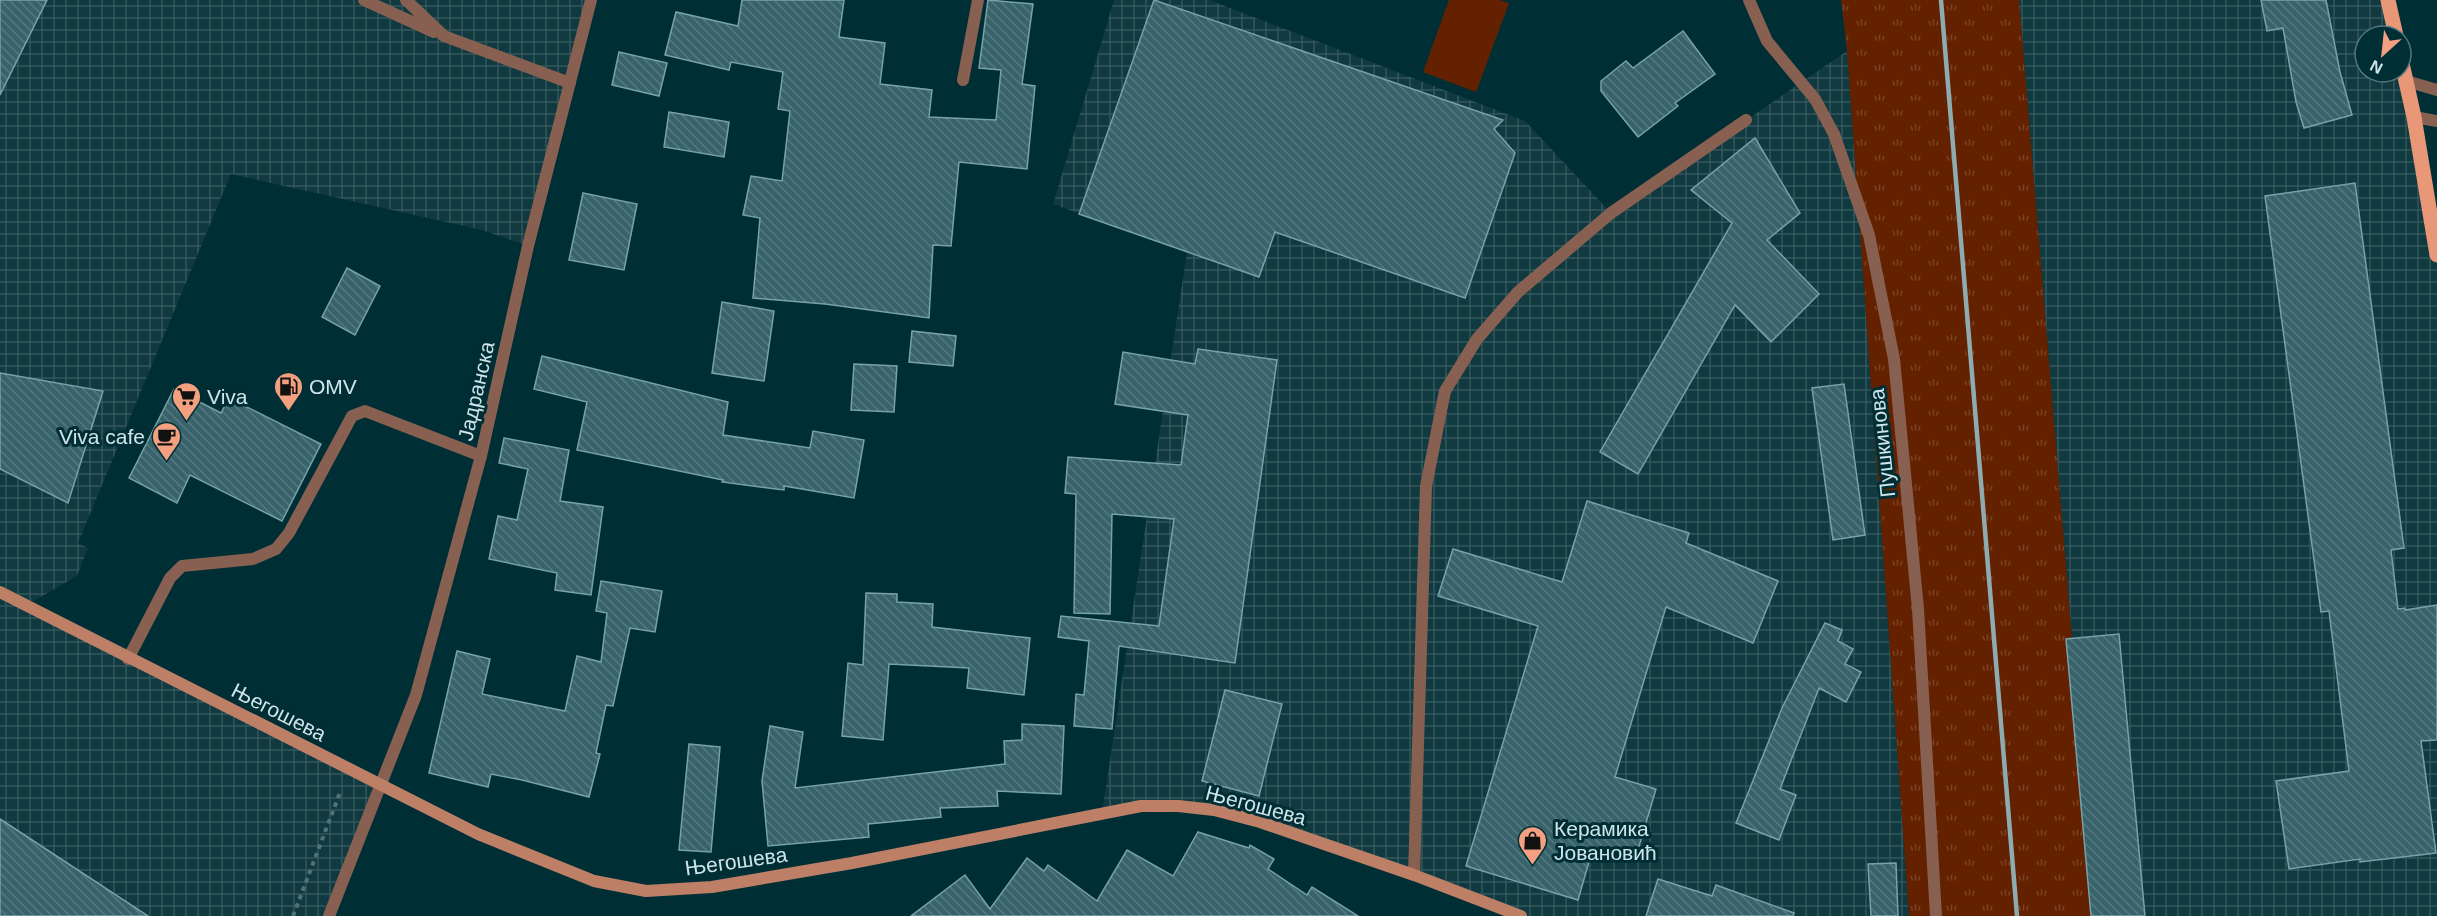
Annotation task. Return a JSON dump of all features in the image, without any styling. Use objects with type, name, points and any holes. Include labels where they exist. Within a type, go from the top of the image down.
[{"type":"main road","points":[[2388,0],[2393,24]]},
{"type":"main road","points":[[2407,84],[2437,255]]},
{"type":"street","points":[[364,0],[444,36],[570,83]]},
{"type":"street","points":[[406,0],[444,36]]},
{"type":"street","name":"Јадранска","points":[[328,916],[382,786],[416,695],[481,456],[528,246],[591,0]]},
{"type":"street","points":[[963,80],[978,0]]},
{"type":"street","name":"Пушкинова","points":[[1749,0],[1767,41],[1815,99],[1834,134],[1869,235],[1894,359],[1918,609],[1936,916]]},
{"type":"street","points":[[2413,83],[2437,90]]},
{"type":"street","points":[[2414,117],[2437,121]]},
{"type":"street","points":[[1414,875],[1426,486],[1445,391],[1477,339],[1518,292],[1611,213],[1746,120]]},
{"type":"street","points":[[128,659],[170,578],[182,566],[253,559],[276,549],[289,533],[352,416],[365,411],[481,456]]},
{"type":"street","name":"Његошева","points":[[0,592],[128,659],[478,834],[544,863],[594,881],[646,891],[712,887],[852,863],[1141,806],[1178,806],[1215,810],[1260,822],[1414,875],[1521,916]]},
{"type":"path","points":[[293,916],[349,769]]},
{"type":"shaded area","points":[[0,0],[591,0],[528,246],[482,230],[231,174],[78,543],[88,548],[77,576],[27,605],[382,786],[329,916],[0,916]]},
{"type":"shaded area","points":[[1114,0],[1209,0],[1525,121],[1611,213],[1847,51],[1909,916],[1521,916],[1260,822],[1178,806],[1102,813],[1187,252],[1053,204]]},
{"type":"shaded area","points":[[2019,0],[2388,0],[2393,24],[2353,24],[2353,84],[2403,84],[2437,255],[2437,916],[2095,916]]},
{"type":"green space","points":[[1449,0],[1499,0],[1509,3],[1476,92],[1423,72]]},
{"type":"green space","points":[[1841,0],[2019,0],[2095,916],[1909,916],[1847,51]]},
{"type":"building","points":[[0,0],[47,0],[0,95]]},
{"type":"building","points":[[742,0],[844,0],[839,37],[885,43],[880,84],[932,90],[929,117],[996,120],[1001,70],[979,68],[988,0],[1033,4],[1022,84],[1035,86],[1027,169],[959,162],[951,246],[933,245],[929,318],[825,304],[753,298],[760,218],[743,215],[751,176],[782,181],[790,111],[778,109],[783,72],[731,62],[729,70],[665,55],[676,12],[738,26]]},
{"type":"building","points":[[1154,0],[1503,120],[1494,129],[1515,153],[1465,298],[1275,232],[1259,277],[1079,214]]},
{"type":"building","points":[[2261,0],[2326,0],[2340,72],[2352,115],[2304,128],[2296,102],[2283,28],[2267,31]]},
{"type":"building","points":[[1683,31],[1715,74],[1675,103],[1678,106],[1638,137],[1601,91],[1601,81],[1626,61],[1633,68]]},
{"type":"building","points":[[619,52],[667,63],[659,96],[612,85]]},
{"type":"building","points":[[669,112],[729,122],[724,157],[664,147]]},
{"type":"building","points":[[1755,138],[1800,213],[1767,240],[1819,294],[1771,342],[1735,305],[1638,474],[1600,452],[1732,223],[1691,190]]},
{"type":"building","points":[[2355,183],[2404,548],[2391,550],[2398,609],[2437,605],[2437,740],[2421,741],[2436,853],[2360,862],[2360,859],[2289,869],[2276,781],[2349,771],[2329,611],[2321,612],[2265,196]]},
{"type":"building","points":[[583,193],[637,204],[624,270],[569,260]]},
{"type":"building","points":[[347,268],[380,286],[355,335],[322,317]]},
{"type":"building","points":[[722,302],[774,311],[764,381],[712,373]]},
{"type":"building","points":[[912,331],[956,336],[953,366],[909,362]]},
{"type":"building","points":[[1198,349],[1277,360],[1235,663],[1119,646],[1112,729],[1074,726],[1076,694],[1084,695],[1089,641],[1058,637],[1061,616],[1159,626],[1174,519],[1112,514],[1110,614],[1074,613],[1076,494],[1065,493],[1068,457],[1181,465],[1188,415],[1115,404],[1123,352],[1195,364]]},
{"type":"building","points":[[542,356],[728,402],[723,435],[810,448],[813,431],[864,440],[854,498],[784,486],[784,490],[722,482],[723,480],[577,450],[587,402],[534,389]]},
{"type":"building","points":[[854,364],[897,366],[894,412],[851,410]]},
{"type":"building","points":[[0,373],[103,391],[68,503],[0,469]]},
{"type":"building","points":[[1844,384],[1865,535],[1833,540],[1812,388]]},
{"type":"building","points":[[174,389],[221,413],[229,398],[321,444],[282,521],[190,475],[177,503],[129,478]]},
{"type":"building","points":[[504,438],[569,450],[560,501],[603,507],[591,595],[555,590],[557,573],[489,559],[498,516],[517,520],[528,469],[499,463]]},
{"type":"building","points":[[1587,501],[1689,533],[1686,543],[1778,581],[1753,643],[1666,607],[1615,777],[1656,789],[1635,860],[1593,848],[1578,900],[1466,866],[1538,626],[1438,596],[1453,549],[1562,582]]},
{"type":"building","points":[[601,581],[662,591],[655,632],[630,628],[613,706],[606,705],[596,753],[600,754],[589,797],[491,774],[488,787],[429,773],[457,651],[490,659],[482,694],[565,711],[577,656],[601,662],[607,613],[596,611]]},
{"type":"building","points":[[866,593],[897,594],[897,602],[933,604],[932,627],[1030,638],[1024,695],[967,688],[969,668],[889,664],[883,740],[842,736],[848,663],[863,665]]},
{"type":"building","points":[[1825,623],[1842,630],[1838,641],[1853,649],[1845,664],[1861,672],[1846,702],[1819,688],[1780,789],[1796,795],[1779,840],[1736,823],[1782,708]]},
{"type":"building","points":[[2119,634],[2145,916],[2091,916],[2066,639]]},
{"type":"building","points":[[1225,690],[1282,704],[1259,796],[1202,781]]},
{"type":"building","points":[[1022,724],[1064,726],[1061,794],[997,791],[998,806],[940,808],[941,817],[868,824],[869,837],[768,846],[762,781],[770,726],[803,732],[795,788],[1005,764],[1004,741],[1022,740]]},
{"type":"building","points":[[689,744],[720,747],[711,852],[679,850]]},
{"type":"building","points":[[0,819],[148,916],[0,916]]},
{"type":"building","points":[[1198,832],[1249,848],[1250,845],[1274,859],[1268,869],[1307,895],[1312,887],[1358,916],[911,916],[965,875],[990,909],[1027,858],[1044,871],[1048,865],[1097,901],[1127,850],[1173,876]]},
{"type":"building","points":[[1896,863],[1898,916],[1871,916],[1868,864]]},
{"type":"building","points":[[1658,879],[1712,896],[1716,885],[1794,913],[1793,916],[1646,916]]},
{"type":"railway","points":[[1941,0],[2017,916]]},
{"type":"place","name":"OMV","points":[[288,412]]},
{"type":"place","name":"Viva","points":[[186,422]]},
{"type":"place","name":"Viva cafe","points":[[166,462]]},
{"type":"place","name":"Керамика Јовановић","points":[[1533,866]]}]
